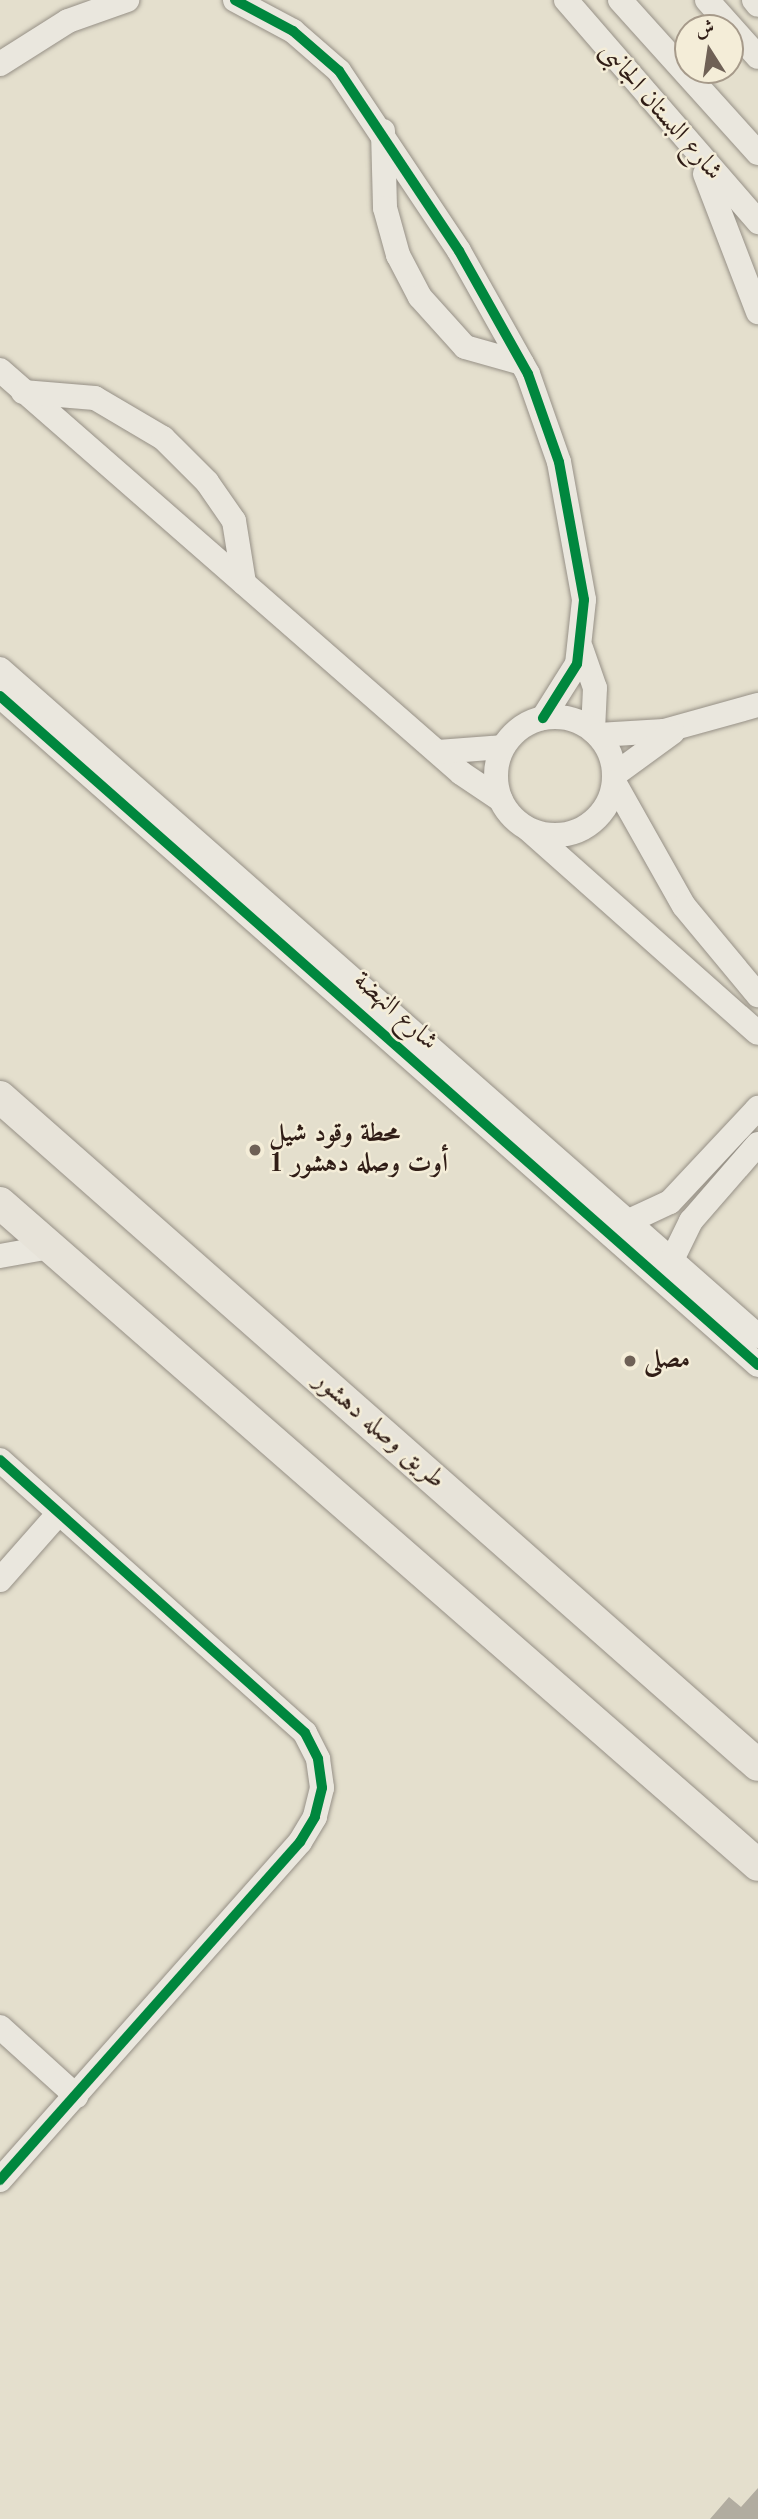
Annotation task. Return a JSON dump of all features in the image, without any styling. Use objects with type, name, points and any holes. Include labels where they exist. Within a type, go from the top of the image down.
[{"type":"main road","name":"طريق وصله دهشور","points":[[0,1097],[758,1765]]},
{"type":"main road","points":[[0,1203],[758,1865]]},
{"type":"street","points":[[0,64],[68,22],[127,0]]},
{"type":"street","points":[[235,0],[310,44],[339,71],[383,131],[522,363],[545,418],[570,508],[584,600],[581,648],[562,692],[543,718]]},
{"type":"street","name":"شارع البستان الجانبى","points":[[566,0],[758,222]]},
{"type":"street","points":[[620,0],[758,153]]},
{"type":"street","points":[[706,0],[758,57]]},
{"type":"street","points":[[754,0],[758,5]]},
{"type":"street","points":[[383,131],[385,208],[398,255],[420,298],[465,347],[502,362],[522,363]]},
{"type":"street","points":[[694,151],[758,312]]},
{"type":"street","points":[[0,370],[438,752],[501,800],[528,828],[758,1033]]},
{"type":"street","points":[[23,392],[95,398],[163,438],[207,482],[234,521],[244,583]]},
{"type":"street","points":[[581,648],[595,688],[596,733],[614,778],[684,906],[758,995]]},
{"type":"street","name":"شارع النهضة","points":[[0,669],[627,1222],[667,1270],[758,1365]]},
{"type":"street","name":"شارع النهضة","points":[[0,696],[667,1270],[758,1336]]},
{"type":"street","points":[[501,800],[496,773],[503,747],[520,728],[543,718],[569,719],[596,733],[680,728],[758,705]]},
{"type":"street","points":[[528,828],[560,835],[576,831],[602,812],[614,778],[680,728]]},
{"type":"street","points":[[438,752],[503,747]]},
{"type":"street","points":[[627,1222],[670,1202],[758,1108]]},
{"type":"street","points":[[667,1270],[691,1221],[758,1144]]},
{"type":"street","points":[[0,1256],[50,1247]]},
{"type":"street","points":[[0,1460],[305,1732],[318,1759],[322,1788],[315,1817],[300,1842],[0,2180]]},
{"type":"street","points":[[0,1580],[59,1513]]},
{"type":"street","points":[[0,2027],[76,2096]]},
{"type":"building","points":[[758,2488],[758,2519],[710,2519],[729,2497],[741,2507]]},
{"type":"cycle path","points":[[235,0],[293,31],[339,71],[459,251],[528,374],[559,462],[584,600],[577,664],[543,718]]},
{"type":"cycle path","points":[[0,696],[758,1365]]},
{"type":"cycle path","points":[[0,1460],[305,1733],[318,1759],[322,1788],[315,1817],[300,1842],[0,2180]]},
{"type":"place","name":"محطة وقود شيل أوت وصله دهشور 1","points":[[255,1150]]},
{"type":"place","name":"مصلى","points":[[630,1361]]}]
